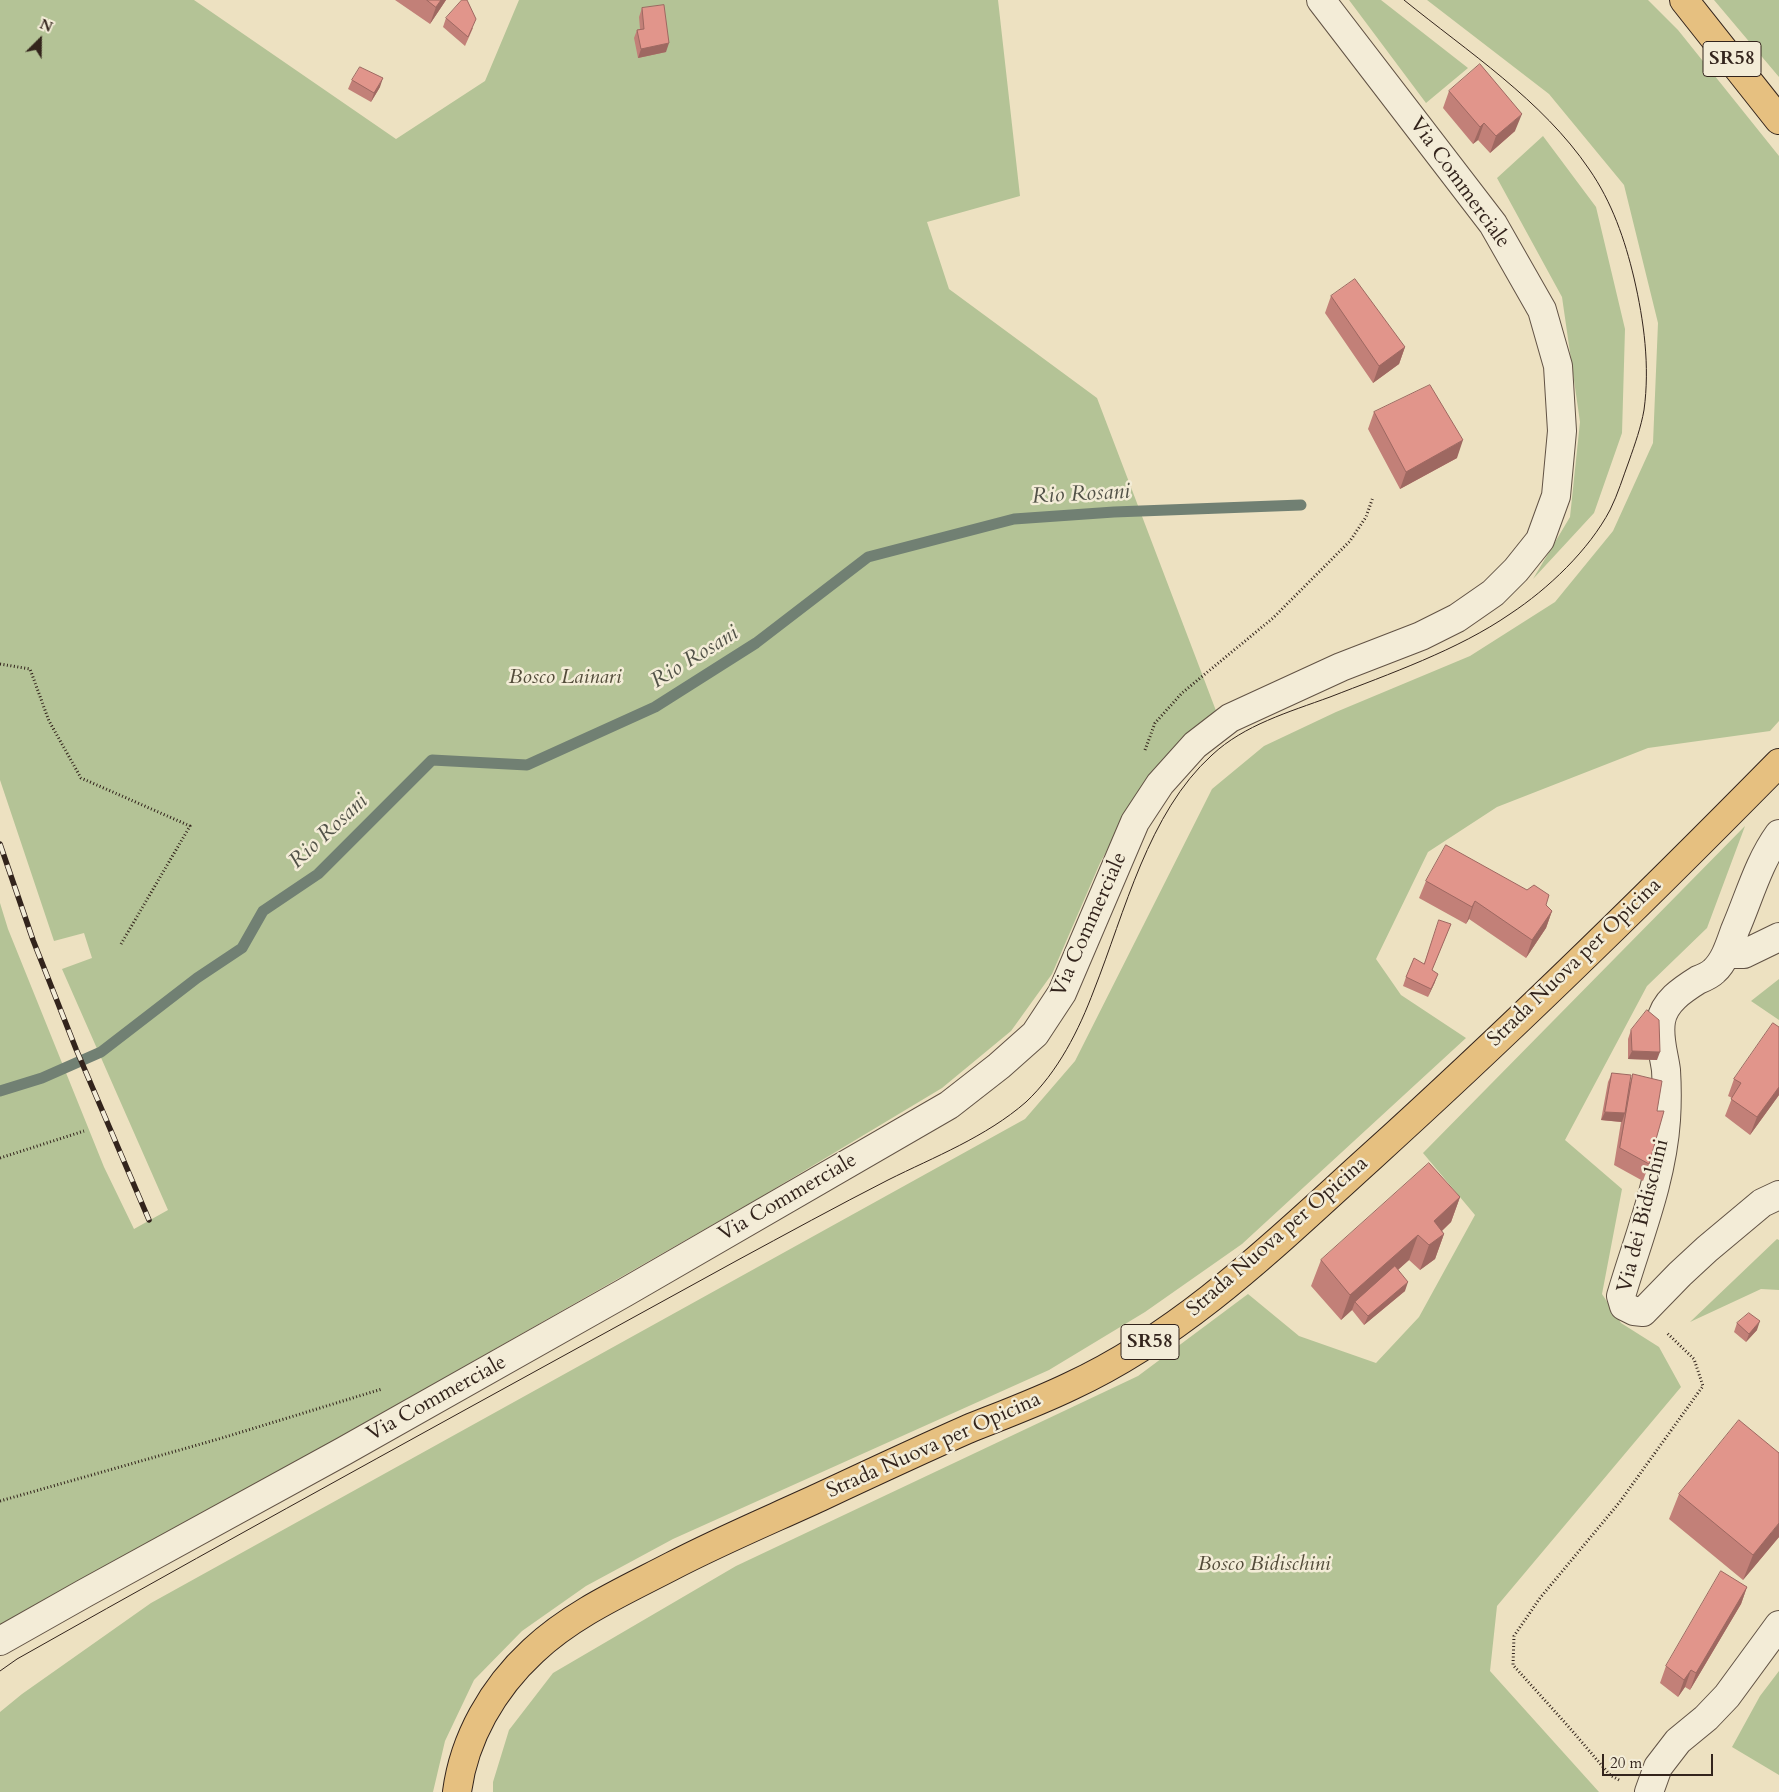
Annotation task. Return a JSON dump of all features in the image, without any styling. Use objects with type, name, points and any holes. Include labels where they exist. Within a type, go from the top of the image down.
[{"type":"main road","name":"SR58","points":[[1684,0],[1779,120]]},
{"type":"main road","name":"Strada Nuova per Opicina","points":[[458,1792],[466,1751],[482,1715],[503,1682],[532,1651],[561,1628],[597,1605],[717,1542],[964,1431],[1073,1385],[1131,1354],[1188,1317],[1299,1222],[1448,1086],[1569,972],[1779,764]]},
{"type":"street","name":"Via Commerciale","points":[[0,1641],[344,1451],[624,1293],[948,1105],[999,1066],[1035,1034],[1062,993],[1135,822],[1160,784],[1195,744],[1230,718],[1342,667],[1421,636],[1457,618],[1493,593],[1516,570],[1540,540],[1556,496],[1562,431],[1558,366],[1542,310],[1493,224],[1321,0]]},
{"type":"street","name":"Via dei Bidischini","points":[[1779,834],[1771,845],[1753,880],[1745,907],[1726,954],[1714,971],[1693,983],[1670,1000],[1661,1020],[1661,1041],[1666,1070],[1666,1120],[1660,1162],[1648,1210],[1621,1296],[1624,1306],[1634,1311],[1643,1312],[1707,1249],[1762,1203],[1779,1195]]},
{"type":"street","points":[[1726,954],[1744,954],[1779,937]]},
{"type":"street","points":[[1637,1788],[1658,1767],[1678,1741],[1706,1718],[1727,1696],[1779,1625]]},
{"type":"path","points":[[1160,784],[1146,766],[1145,747],[1155,723],[1182,693],[1273,618],[1350,541],[1366,517],[1372,497]]},
{"type":"path","points":[[0,664],[30,669],[49,721],[81,778],[190,826],[121,944]]},
{"type":"path","points":[[0,1158],[84,1130]]},
{"type":"path","points":[[1637,1788],[1610,1775],[1513,1665],[1514,1636],[1534,1606],[1619,1502],[1702,1386],[1694,1359],[1643,1312]]},
{"type":"path","points":[[0,1501],[222,1438],[388,1387]]},
{"type":"green space","name":"Bosco Lainari","points":[[0,0],[194,0],[396,139],[485,81],[519,0],[998,0],[1020,196],[927,222],[949,289],[1097,398],[1218,716],[1184,741],[1143,784],[1100,863],[1052,974],[1011,1031],[942,1088],[754,1201],[409,1398],[0,1627],[0,903],[8,929],[104,1167],[134,1229],[168,1210],[62,969],[92,958],[84,933],[54,941],[0,780]]},
{"type":"green space","points":[[1349,0],[1381,0],[1468,68],[1426,103]]},
{"type":"green space","points":[[1427,0],[1648,0],[1678,30],[1779,156],[1779,721],[1770,731],[1648,748],[1497,807],[1428,852],[1376,959],[1401,995],[1466,1038],[1242,1244],[1145,1312],[1049,1370],[673,1539],[586,1586],[522,1631],[474,1680],[445,1741],[433,1792],[0,1792],[0,1712],[22,1694],[151,1603],[1025,1119],[1075,1061],[1212,789],[1264,746],[1336,712],[1470,656],[1555,602],[1613,531],[1653,443],[1658,323],[1624,185],[1549,94]]},
{"type":"green space","points":[[1714,0],[1779,0],[1779,77]]},
{"type":"green space","points":[[1543,136],[1596,207],[1625,329],[1622,433],[1594,513],[1533,579],[1570,517],[1580,422],[1562,297],[1497,178]]},
{"type":"green space","name":"Bosco Bidischini","points":[[1745,826],[1707,928],[1647,986],[1565,1140],[1622,1189],[1602,1294],[1621,1323],[1659,1347],[1681,1387],[1497,1606],[1490,1671],[1599,1792],[493,1792],[493,1782],[509,1730],[553,1673],[736,1566],[1138,1376],[1248,1294],[1299,1336],[1376,1363],[1419,1317],[1475,1215],[1423,1153]]},
{"type":"green space","points":[[1779,979],[1779,1020],[1751,1001]]},
{"type":"green space","points":[[1777,1239],[1779,1240],[1779,1290],[1761,1289],[1690,1322]]},
{"type":"green space","points":[[1779,1671],[1779,1775],[1732,1747],[1760,1696]]},
{"type":"building","points":[[427,0],[441,0],[436,7]]},
{"type":"building","points":[[462,0],[467,0],[476,19],[468,37],[446,18]]},
{"type":"building","points":[[664,5],[669,43],[641,49],[637,30],[644,29],[642,8]]},
{"type":"building","points":[[1480,64],[1522,114],[1496,136],[1484,123],[1480,127],[1449,91]]},
{"type":"building","points":[[360,67],[383,78],[374,93],[352,80]]},
{"type":"building","points":[[1355,279],[1405,347],[1379,366],[1331,296]]},
{"type":"building","points":[[1430,385],[1463,440],[1406,472],[1374,412]]},
{"type":"building","points":[[1446,845],[1527,890],[1534,885],[1549,895],[1546,905],[1552,911],[1532,940],[1475,901],[1472,907],[1426,881]]},
{"type":"building","points":[[1439,920],[1451,924],[1432,970],[1438,974],[1431,989],[1406,977],[1414,958],[1424,964]]},
{"type":"building","points":[[1647,1010],[1659,1020],[1660,1052],[1632,1051],[1631,1030]]},
{"type":"building","points":[[1773,1023],[1779,1027],[1779,1087],[1757,1117],[1731,1099],[1741,1083],[1734,1079]]},
{"type":"building","points":[[1612,1073],[1631,1075],[1625,1113],[1605,1112]]},
{"type":"building","points":[[1633,1074],[1662,1081],[1657,1111],[1664,1111],[1649,1164],[1620,1148]]},
{"type":"building","points":[[1429,1163],[1460,1197],[1434,1221],[1444,1234],[1429,1245],[1418,1235],[1350,1295],[1321,1260]]},
{"type":"building","points":[[1395,1266],[1408,1282],[1368,1316],[1355,1302]]},
{"type":"building","points":[[1749,1313],[1760,1321],[1749,1334],[1737,1323]]},
{"type":"building","points":[[1739,1420],[1779,1453],[1779,1523],[1753,1555],[1679,1494]]},
{"type":"building","points":[[1721,1571],[1747,1587],[1696,1673],[1691,1670],[1684,1680],[1666,1666]]},
{"type":"waterway","name":"Rio Rosani","points":[[0,1091],[42,1078],[101,1052],[197,978],[242,948],[263,911],[318,874],[432,760],[527,765],[655,707],[756,643],[868,557],[1014,519],[1114,512],[1301,505]]},
{"type":"tram line","points":[[0,1671],[17,1659],[466,1409],[812,1220],[994,1126],[1026,1102],[1058,1064],[1088,1005],[1128,897],[1155,834],[1171,805],[1190,779],[1212,755],[1238,735],[1268,720],[1399,670],[1446,650],[1490,627],[1553,581],[1591,540],[1610,510],[1620,486],[1636,442],[1646,393],[1645,344],[1638,294],[1617,222],[1589,169],[1549,121],[1503,78],[1404,0]]},
{"type":"railway","points":[[0,844],[33,940],[76,1049],[149,1220]]}]
